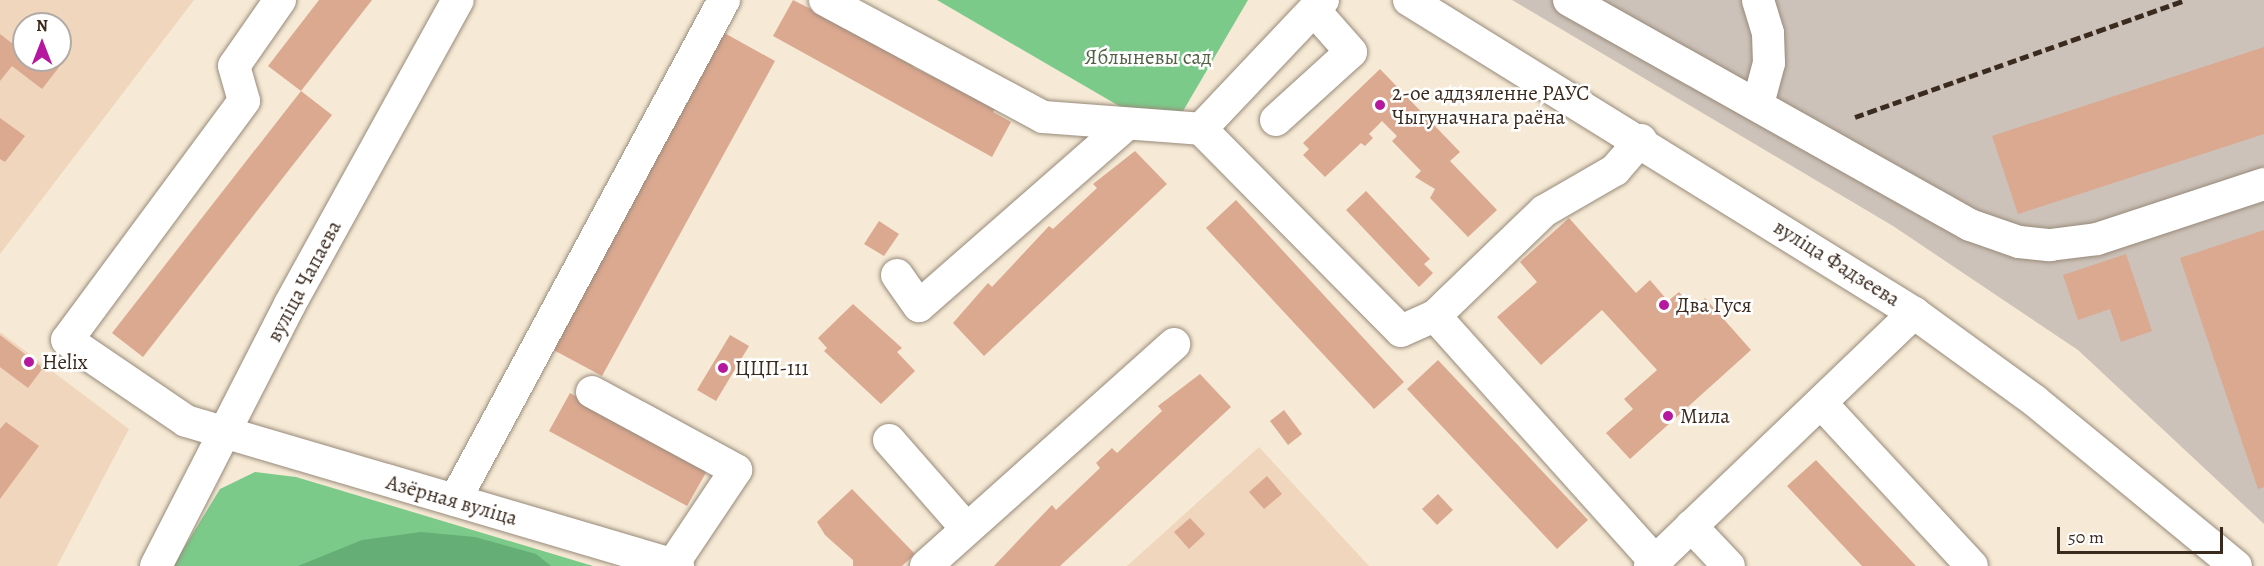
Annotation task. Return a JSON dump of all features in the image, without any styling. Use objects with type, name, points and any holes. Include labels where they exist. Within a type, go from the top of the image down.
[{"type":"street","name":"Азёрная вуліца","points":[[280,0],[234,66],[244,101],[67,340],[186,421],[225,436],[455,500],[675,565]]},
{"type":"street","name":"вуліца Чапаева","points":[[156,566],[225,436],[290,304],[458,0]]},
{"type":"street","points":[[455,500],[724,0]]},
{"type":"street","points":[[825,0],[1043,117],[1201,129],[1401,331],[1435,316],[1544,211],[1615,170],[1641,140]]},
{"type":"street","name":"вуліца Фадзеева","points":[[1409,0],[1641,140],[1914,313],[2035,401],[2236,566]]},
{"type":"street","points":[[1569,0],[1970,225],[2019,242],[2050,245],[2097,239],[2264,184]]},
{"type":"street","points":[[1758,0],[1768,33],[1769,63],[1758,104]]},
{"type":"street","points":[[1201,129],[1318,5],[1351,52],[1276,120]]},
{"type":"street","points":[[897,274],[919,306],[1127,124]]},
{"type":"street","points":[[1435,316],[1653,564],[1914,313]]},
{"type":"street","points":[[926,566],[1174,344]]},
{"type":"street","points":[[592,392],[736,470],[675,565]]},
{"type":"street","points":[[1821,403],[1972,566]]},
{"type":"street","points":[[889,440],[966,528]]},
{"type":"street","points":[[1691,526],[1729,566]]},
{"type":"shaded area","points":[[0,0],[194,0],[0,254]]},
{"type":"shaded area","points":[[1512,0],[2264,0],[2264,524],[2078,350],[1893,226]]},
{"type":"shaded area","points":[[0,332],[129,429],[57,566],[0,566]]},
{"type":"shaded area","points":[[1259,447],[1369,566],[1127,566]]},
{"type":"green space","name":"Яблыневы сад","points":[[937,0],[1248,0],[1169,135]]},
{"type":"green space","points":[[255,472],[296,477],[593,566],[173,566],[220,489]]},
{"type":"green space","points":[[421,532],[475,537],[536,554],[551,566],[298,566],[362,540]]},
{"type":"building","points":[[319,0],[372,0],[301,91],[268,66]]},
{"type":"building","points":[[793,0],[813,10],[815,6],[835,23],[915,63],[913,67],[996,107],[993,112],[1011,122],[992,157],[773,36]]},
{"type":"building","points":[[719,30],[775,61],[602,376],[548,347]]},
{"type":"building","points":[[0,34],[12,43],[12,66],[0,81]]},
{"type":"building","points":[[2264,47],[2264,134],[2018,214],[1992,136]]},
{"type":"building","points":[[1380,69],[1460,152],[1450,161],[1497,210],[1468,237],[1430,198],[1435,189],[1415,177],[1421,171],[1392,141],[1397,136],[1382,121],[1369,134],[1373,138],[1365,146],[1361,143],[1325,177],[1303,155],[1309,149],[1303,143]]},
{"type":"building","points":[[20,72],[55,72],[42,89]]},
{"type":"building","points":[[301,91],[332,115],[143,357],[112,333]]},
{"type":"building","points":[[0,118],[25,136],[5,162],[0,159]]},
{"type":"building","points":[[1135,151],[1167,184],[984,356],[953,323],[988,283],[992,287],[1049,226],[1053,229],[1097,188],[1093,184]]},
{"type":"building","points":[[1366,191],[1430,259],[1424,264],[1433,273],[1419,287],[1346,210]]},
{"type":"building","points":[[1236,200],[1404,382],[1374,409],[1206,228]]},
{"type":"building","points":[[1569,218],[1636,293],[1650,280],[1668,301],[1679,292],[1694,309],[1705,298],[1751,350],[1630,459],[1606,433],[1633,409],[1624,399],[1657,370],[1602,310],[1541,365],[1497,317],[1537,282],[1520,262]]},
{"type":"building","points":[[879,221],[899,234],[884,256],[864,244]]},
{"type":"building","points":[[2264,230],[2264,487],[2258,489],[2180,258]]},
{"type":"building","points":[[2126,254],[2152,331],[2121,342],[2110,309],[2078,320],[2063,275]]},
{"type":"building","points":[[853,304],[902,348],[897,352],[915,371],[881,404],[824,351],[827,348],[818,338]]},
{"type":"building","points":[[0,335],[43,368],[28,388],[0,367]]},
{"type":"building","name":"ЦЦП-111","points":[[730,335],[749,346],[716,401],[697,390]]},
{"type":"building","points":[[1438,360],[1588,520],[1557,549],[1407,389]]},
{"type":"building","points":[[1200,374],[1231,407],[1060,566],[994,566],[1052,505],[1056,510],[1100,468],[1096,463],[1112,448],[1117,453],[1162,411],[1158,406]]},
{"type":"building","points":[[570,393],[708,469],[687,506],[549,431]]},
{"type":"building","points":[[1284,410],[1302,434],[1288,445],[1270,421]]},
{"type":"building","points":[[6,422],[39,446],[0,499],[0,429]]},
{"type":"building","points":[[1816,460],[1916,566],[1862,566],[1787,486]]},
{"type":"building","points":[[1267,476],[1282,494],[1264,509],[1249,492]]},
{"type":"building","points":[[852,489],[915,554],[902,566],[853,566],[853,560],[825,535],[817,522]]},
{"type":"building","points":[[1438,494],[1453,510],[1437,525],[1422,509]]},
{"type":"building","points":[[1190,518],[1205,534],[1189,549],[1174,532]]},
{"type":"railway","points":[[1855,117],[2185,0]]},
{"type":"place","name":"2-ое аддзяленне РАУС Чыгуначнага раёна","points":[[1380,105]]},
{"type":"place","name":"Два Гуся","points":[[1664,305]]},
{"type":"place","name":"Helix","points":[[29,362]]},
{"type":"place","name":"ЦЦП-111","points":[[723,368]]},
{"type":"place","name":"Мила","points":[[1668,416]]}]
